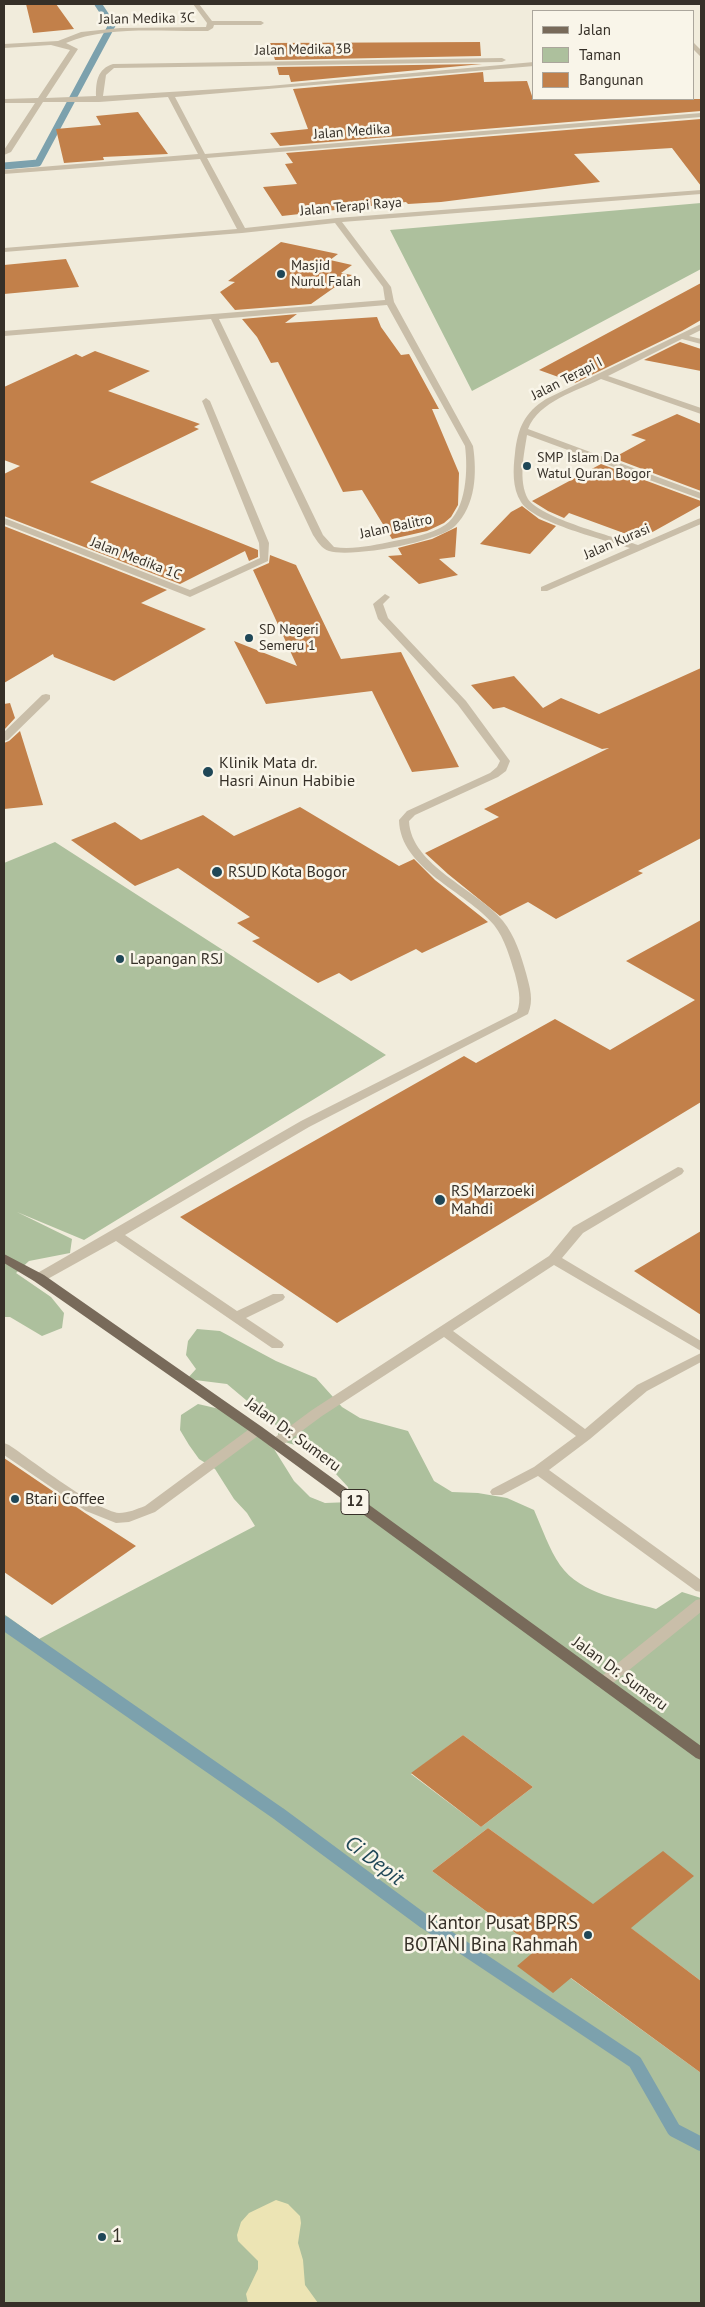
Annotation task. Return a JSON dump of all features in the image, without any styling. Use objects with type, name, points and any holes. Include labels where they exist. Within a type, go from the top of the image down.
[{"type":"main road","name":"Jalan Dr. Sumeru","points":[[4,1258],[39,1278],[256,1430],[701,1754]]},
{"type":"street","points":[[196,4],[209,26]]},
{"type":"street","name":"Jalan Medika 3C","points":[[4,46],[60,43],[85,33],[261,23]]},
{"type":"street","points":[[4,153],[8,150],[74,49],[70,45],[60,43]]},
{"type":"street","name":"Jalan Medika 3B","points":[[96,100],[104,69],[122,65],[532,59]]},
{"type":"street","name":"Jalan Medika 3B","points":[[4,101],[96,100],[170,95],[532,64]]},
{"type":"street","points":[[170,95],[200,155],[242,231]]},
{"type":"street","name":"Jalan Medika","points":[[4,172],[200,155],[452,137],[701,115]]},
{"type":"street","name":"Jalan Terapi Raya","points":[[4,250],[242,231],[337,220],[701,192]]},
{"type":"street","name":"Jalan Balitro","points":[[214,317],[318,535],[330,548],[346,551],[422,538],[450,526],[456,519],[471,478],[469,446],[390,302],[387,287],[351,242],[337,220]]},
{"type":"street","points":[[4,334],[390,302]]},
{"type":"street","name":"Jalan Terapi I","points":[[639,548],[560,521],[527,505],[519,487],[519,456],[523,430],[532,413],[539,407],[701,327]]},
{"type":"street","points":[[683,337],[701,342]]},
{"type":"street","points":[[601,376],[701,411]]},
{"type":"street","name":"Jalan Medika 1C","points":[[4,521],[190,594],[265,559],[264,543],[206,400]]},
{"type":"street","points":[[523,430],[701,496]]},
{"type":"street","name":"Jalan Kurasi","points":[[544,589],[701,521]]},
{"type":"street","points":[[39,1278],[305,1124],[524,1011],[526,994],[514,952],[495,918],[446,881],[414,848],[404,835],[403,828],[404,820],[411,813],[494,775],[502,769],[505,761],[462,703],[383,619],[378,604],[385,597]]},
{"type":"street","points":[[4,738],[46,697]]},
{"type":"street","points":[[275,1444],[317,1413],[554,1259],[578,1230],[678,1171]]},
{"type":"street","points":[[116,1235],[277,1345]]},
{"type":"street","points":[[554,1259],[701,1347]]},
{"type":"street","points":[[236,1317],[278,1296]]},
{"type":"street","points":[[445,1331],[585,1436]]},
{"type":"street","points":[[497,1492],[539,1470],[585,1436],[642,1388],[701,1356]]},
{"type":"street","points":[[4,1448],[91,1508],[116,1518],[129,1517],[150,1509],[256,1430]]},
{"type":"street","points":[[539,1470],[701,1587]]},
{"type":"street","points":[[603,1683],[701,1604]]},
{"type":"green space","points":[[701,203],[701,269],[472,391],[390,230]]},
{"type":"green space","name":"Lapangan RSJ","points":[[55,842],[386,1055],[84,1240],[17,1212],[72,1239],[70,1253],[29,1261],[16,1273],[51,1297],[64,1313],[62,1328],[42,1336],[10,1317],[4,1317],[4,863]]},
{"type":"green space","points":[[197,1329],[220,1331],[276,1361],[316,1378],[342,1407],[360,1418],[408,1431],[434,1481],[452,1492],[478,1493],[507,1498],[534,1510],[560,1565],[569,1575],[591,1590],[656,1609],[682,1592],[701,1598],[701,1981],[616,1917],[554,1966],[701,2073],[701,2303],[4,2303],[4,1614],[39,1639],[255,1526],[247,1513],[234,1499],[215,1469],[199,1459],[180,1430],[181,1415],[198,1404],[224,1410],[274,1449],[294,1481],[310,1497],[325,1503],[351,1502],[348,1487],[335,1473],[305,1448],[278,1440],[278,1427],[227,1384],[187,1379],[196,1369],[186,1355],[188,1341]],"holes":[[[463,1735],[533,1787],[481,1827],[411,1774]],[[488,1828],[573,1890],[518,1935],[432,1871]]]},
{"type":"sand","points":[[276,2200],[288,2204],[300,2216],[301,2223],[298,2243],[303,2260],[305,2285],[318,2303],[248,2303],[246,2294],[258,2269],[258,2261],[238,2241],[237,2235],[241,2222],[249,2213]]},
{"type":"building","points":[[26,4],[56,4],[74,29],[33,33]]},
{"type":"building","points":[[480,42],[481,56],[275,60],[270,43]]},
{"type":"building","points":[[482,64],[291,82],[289,75],[279,75],[277,67]]},
{"type":"building","points":[[483,72],[484,82],[527,81],[532,100],[701,99],[701,111],[280,146],[270,133],[308,129],[293,89]]},
{"type":"building","points":[[138,112],[168,154],[103,157],[104,160],[64,163],[56,129],[101,125],[96,116]]},
{"type":"building","points":[[701,119],[701,186],[672,148],[574,154],[600,182],[441,202],[408,204],[406,202],[282,216],[263,187],[297,184],[285,164],[293,163],[286,153]]},
{"type":"building","points":[[281,242],[338,254],[330,260],[352,265],[341,273],[352,275],[311,304],[235,310],[220,292],[235,282],[228,281]]},
{"type":"building","points":[[66,259],[79,287],[4,294],[4,265]]},
{"type":"building","points":[[701,283],[701,320],[682,331],[575,383],[539,370]]},
{"type":"building","points":[[297,314],[285,323],[377,317],[381,327],[401,355],[409,354],[439,409],[432,409],[459,473],[458,505],[451,517],[444,523],[427,531],[392,539],[362,490],[343,492],[278,362],[271,363],[257,337],[242,319]]},
{"type":"building","points":[[680,342],[701,349],[701,371],[644,360]]},
{"type":"building","points":[[95,351],[150,371],[108,391],[200,424],[194,427],[199,429],[90,482],[258,550],[258,557],[249,561],[245,551],[180,584],[4,516],[4,474],[20,466],[4,460],[4,387],[76,354],[82,357]]},
{"type":"building","points":[[677,414],[701,424],[701,491],[613,458],[646,440],[631,435]]},
{"type":"building","points":[[601,464],[701,501],[701,505],[640,539],[569,513],[564,518],[532,501]]},
{"type":"building","points":[[522,506],[539,519],[556,526],[530,554],[480,544],[511,512]]},
{"type":"building","points":[[4,526],[167,590],[141,603],[206,629],[114,681],[54,657],[53,654],[4,683]]},
{"type":"building","points":[[457,527],[455,557],[439,559],[458,575],[419,584],[388,556],[402,555],[398,548],[432,539]]},
{"type":"building","points":[[270,555],[296,565],[341,659],[401,652],[459,767],[412,772],[372,691],[266,704],[234,641],[297,666],[253,570],[269,563]]},
{"type":"building","points":[[701,668],[701,838],[638,871],[643,873],[556,919],[528,902],[500,916],[425,853],[499,817],[484,809],[609,748],[602,749],[504,707],[493,709],[471,685],[514,676],[543,708],[561,698],[599,714]]},
{"type":"building","points":[[10,703],[15,718],[4,730],[4,704]]},
{"type":"building","points":[[20,731],[43,805],[4,809],[4,743]]},
{"type":"building","points":[[300,807],[399,866],[414,859],[435,880],[488,922],[422,953],[416,949],[351,981],[339,973],[318,983],[252,941],[260,938],[237,923],[250,917],[178,868],[135,886],[71,840],[115,822],[141,840],[203,815],[234,836]]},
{"type":"building","points":[[701,920],[701,1102],[337,1323],[180,1217],[464,1056],[476,1063],[555,1019],[610,1050],[695,1000],[626,961]]},
{"type":"building","points":[[701,1231],[701,1315],[634,1271]]},
{"type":"building","points":[[4,1458],[136,1546],[52,1605],[4,1572]]},
{"type":"building","points":[[463,1735],[533,1787],[481,1827],[411,1773]]},
{"type":"building","points":[[488,1828],[593,1904],[663,1851],[694,1876],[631,1928],[701,1981],[701,2073],[571,1978],[553,1993],[517,1966],[537,1949],[432,1871]]},
{"type":"waterway","points":[[4,166],[38,163],[112,25],[98,4]]},
{"type":"waterway","name":"Ci Depit","points":[[4,1623],[279,1814],[425,1922],[635,2062],[674,2130],[701,2144]]},
{"type":"place","name":"Masjid Nurul Falah","points":[[281,274]]},
{"type":"place","name":"SMP Islam Da Watul Quran Bogor","points":[[527,466]]},
{"type":"place","name":"SD Negeri Semeru 1","points":[[249,638]]},
{"type":"place","name":"Klinik Mata dr. Hasri Ainun Habibie","points":[[208,772]]},
{"type":"place","name":"RSUD Kota Bogor","points":[[217,872]]},
{"type":"place","name":"Lapangan RSJ","points":[[120,959]]},
{"type":"place","name":"RS Marzoeki Mahdi","points":[[440,1200]]},
{"type":"place","name":"Btari Coffee","points":[[15,1499]]},
{"type":"place","name":"Kantor Pusat BPRS BOTANI Bina Rahmah","points":[[588,1935]]},
{"type":"place","name":"1","points":[[102,2237]]}]
